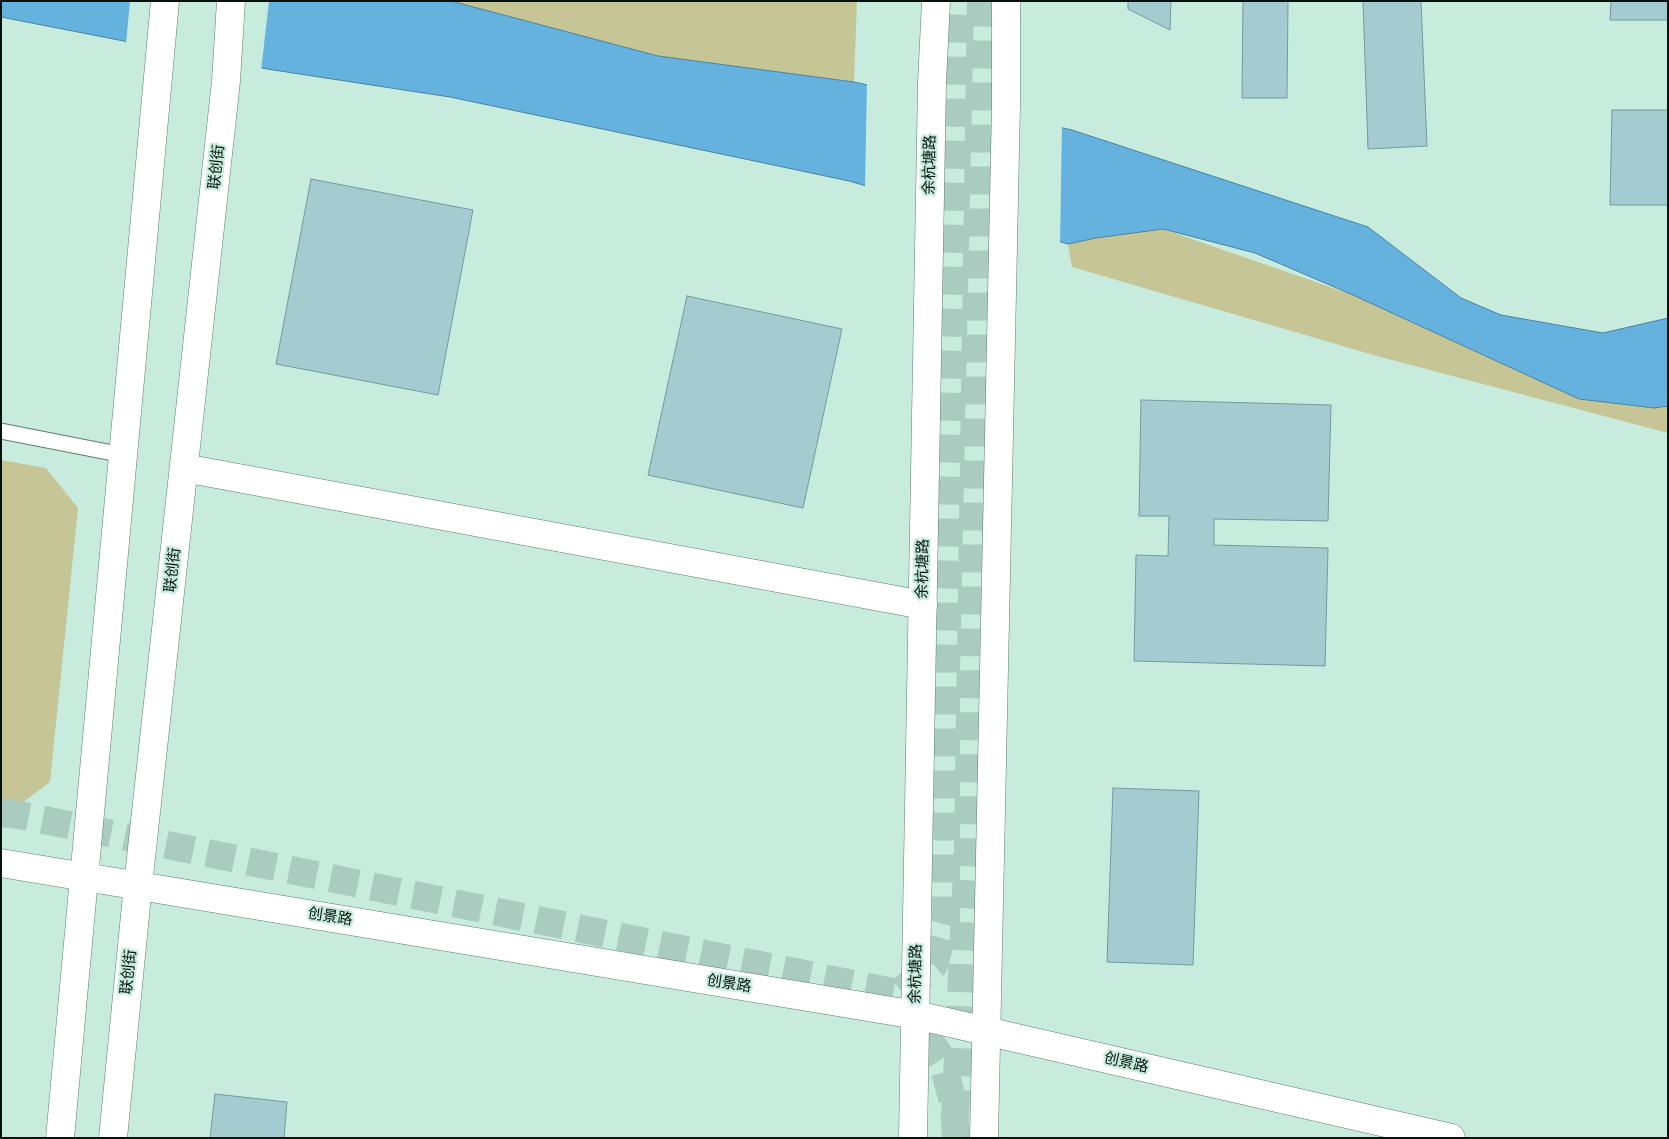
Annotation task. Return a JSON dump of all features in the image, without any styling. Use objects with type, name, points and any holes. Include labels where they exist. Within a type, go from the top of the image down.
[{"type":"street","points":[[60,1138],[165,1]]},
{"type":"street","name":"联创街","points":[[113,1138],[138,885],[226,80],[231,1]]},
{"type":"street","name":"余杭塘路","points":[[914,1138],[929,217],[936,1]]},
{"type":"street","points":[[984,1138],[1006,105],[1006,1]]},
{"type":"street","points":[[184,468],[923,605]]},
{"type":"street","name":"创景路","points":[[1,863],[916,1015],[1451,1138]]},
{"type":"lane","points":[[1,431],[123,455]]},
{"type":"shaded area","points":[[451,1],[857,1],[854,82],[658,56]]},
{"type":"shaded area","points":[[1163,229],[1353,295],[1579,399],[1654,408],[1668,406],[1668,433],[1377,356],[1072,267],[1068,244],[1096,238]]},
{"type":"shaded area","points":[[1,460],[46,468],[78,508],[50,782],[17,807],[1,804]]},
{"type":"water","points":[[1,1],[451,1],[658,56],[854,82],[1072,130],[1368,227],[1461,298],[1501,315],[1603,333],[1668,318],[1668,406],[1654,408],[1579,399],[1353,295],[1255,253],[1163,229],[1096,238],[1068,244],[849,181],[450,97],[267,69],[1,17]]},
{"type":"pier","points":[[130,1],[269,1],[261,71],[126,44]]},
{"type":"pier","points":[[867,82],[1062,125],[1060,244],[865,188]]},
{"type":"building","points":[[1128,1],[1171,1],[1170,30],[1128,9]]},
{"type":"building","points":[[1243,1],[1288,1],[1287,98],[1242,98]]},
{"type":"building","points":[[1363,1],[1421,1],[1427,146],[1368,149]]},
{"type":"building","points":[[1611,1],[1668,1],[1668,20],[1610,20]]},
{"type":"building","points":[[1612,110],[1668,110],[1668,205],[1610,205]]},
{"type":"building","points":[[311,179],[473,210],[438,395],[276,364]]},
{"type":"building","points":[[687,296],[842,329],[803,508],[648,475]]},
{"type":"building","points":[[1141,400],[1331,405],[1328,521],[1214,519],[1214,545],[1328,548],[1325,666],[1134,661],[1136,555],[1168,556],[1169,516],[1139,516]]},
{"type":"building","points":[[1113,788],[1199,791],[1193,965],[1107,962]]},
{"type":"building","points":[[215,1094],[287,1102],[284,1138],[210,1138]]},
{"type":"tunnel","points":[[901,991],[934,965],[946,921],[946,671],[960,1]]},
{"type":"tunnel","points":[[955,1118],[968,851],[981,1]]},
{"type":"tunnel","points":[[1,813],[19,815],[898,993],[942,1059],[954,1106],[956,1138]]}]
